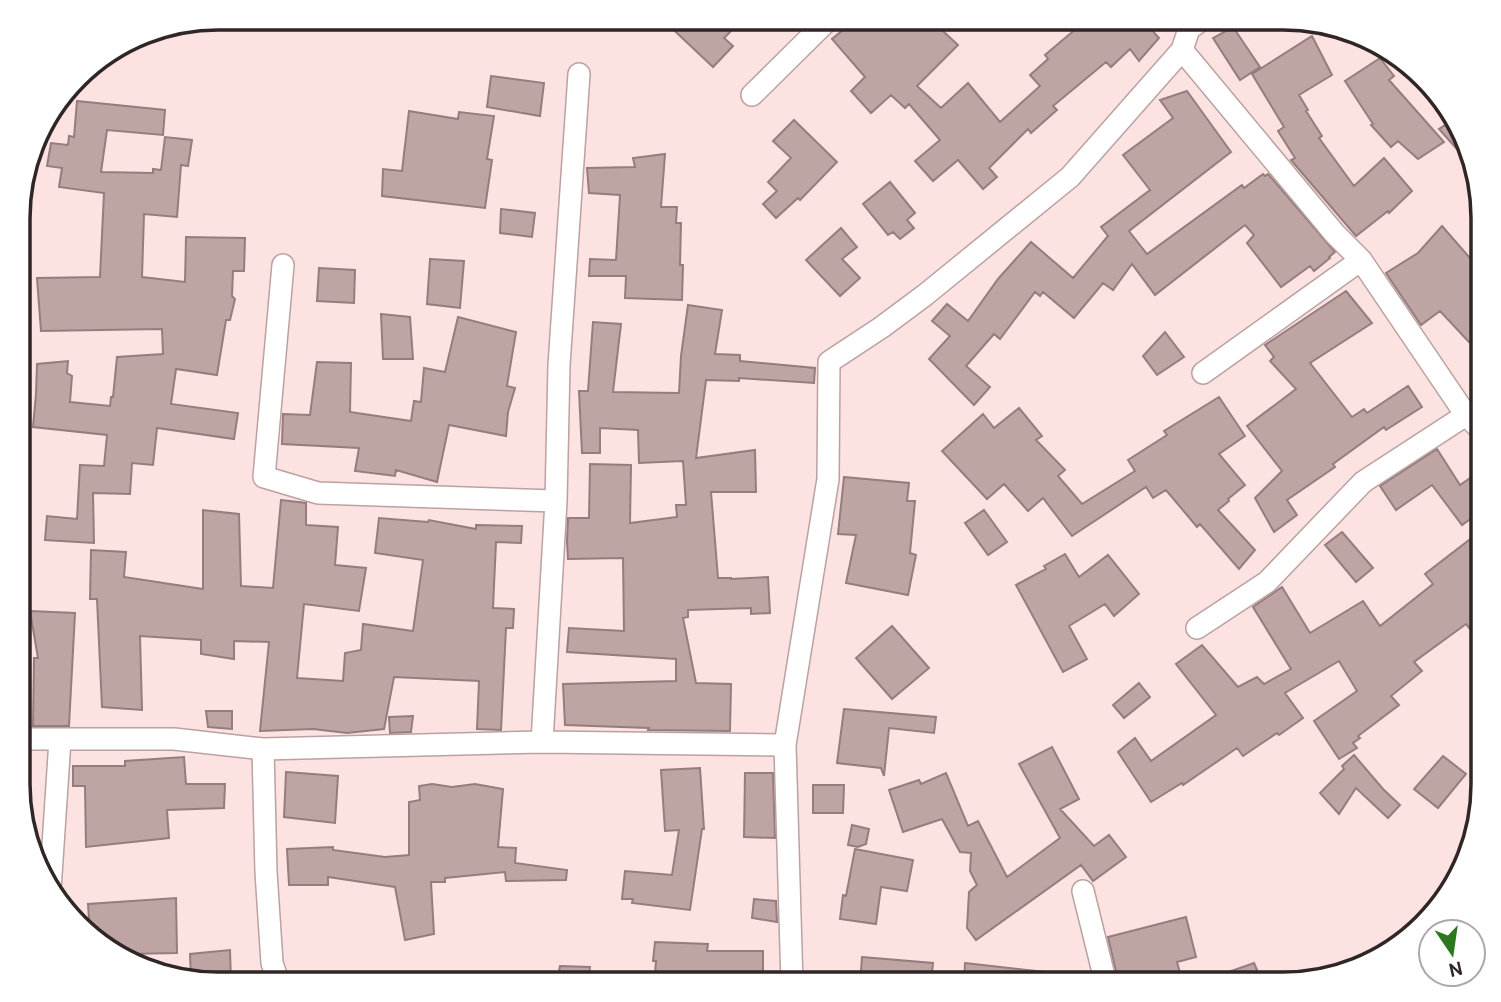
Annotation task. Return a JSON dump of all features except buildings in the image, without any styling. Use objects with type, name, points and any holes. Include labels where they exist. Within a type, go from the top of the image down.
[{"type":"street","points":[[752,95],[818,30]]},
{"type":"street","points":[[792,972],[785,745],[828,479],[829,362],[925,295],[1070,177],[1182,50],[1187,30]]},
{"type":"street","points":[[1182,50],[1335,234],[1361,260],[1471,420]]},
{"type":"street","points":[[542,742],[556,501],[559,365],[579,74]]},
{"type":"street","points":[[1203,373],[1361,260]]},
{"type":"street","points":[[283,265],[264,477],[318,493],[556,501]]},
{"type":"street","points":[[1197,628],[1267,582],[1363,482],[1466,415]]},
{"type":"street","points":[[30,739],[174,739],[262,749],[542,742],[785,745]]},
{"type":"street","points":[[51,871],[60,740]]},
{"type":"street","points":[[262,749],[265,872],[275,972]]},
{"type":"street","points":[[1083,891],[1103,972]]}]
